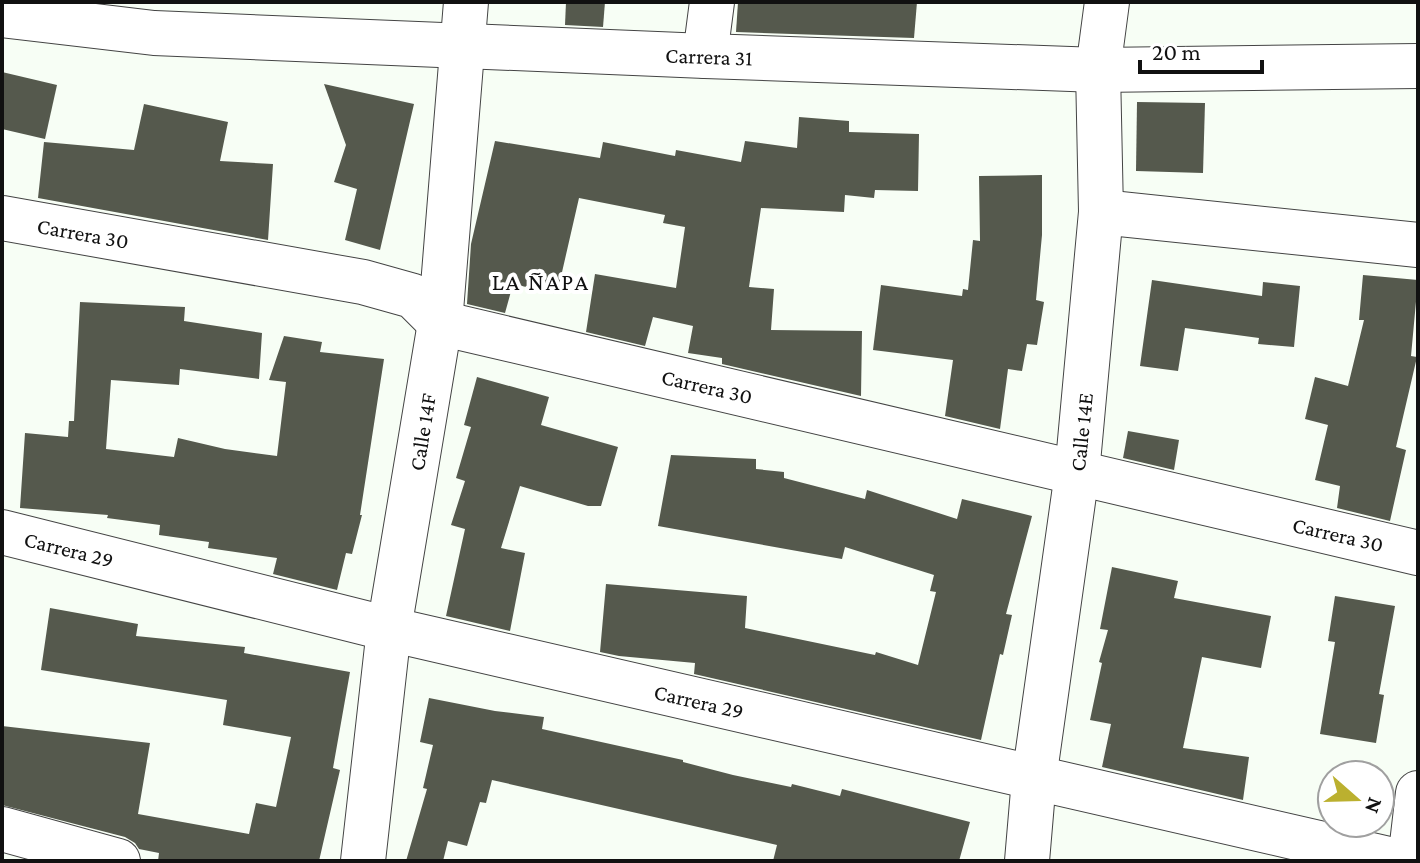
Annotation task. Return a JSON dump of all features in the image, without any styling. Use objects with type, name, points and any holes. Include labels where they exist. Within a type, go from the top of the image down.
[{"type":"street","name":"Calle 14F","points":[[363,861],[389,629],[440,323],[466,2]]},
{"type":"street","points":[[705,56],[712,2]]},
{"type":"street","name":"Calle 14E","points":[[1027,861],[1034,779],[1077,473],[1101,212],[1098,70],[1107,2]]},
{"type":"street","name":"Carrera 31","points":[[2,15],[157,18],[461,47],[705,56],[1098,70],[1418,66]]},
{"type":"street","points":[[1101,212],[1418,245]]},
{"type":"street","name":"Carrera 30","points":[[2,218],[363,282],[413,296],[440,323],[1418,553]]},
{"type":"street","name":"Carrera 29","points":[[2,532],[389,629],[1397,861]]},
{"type":"street","points":[[1410,861],[1418,793]]},
{"type":"street","points":[[2,829],[118,861]]},
{"type":"building","points":[[566,2],[605,2],[603,27],[565,25]]},
{"type":"building","points":[[738,2],[917,2],[914,38],[736,32]]},
{"type":"building","points":[[2,72],[57,85],[45,139],[2,129]]},
{"type":"building","points":[[324,84],[414,104],[380,250],[345,240],[357,189],[334,182],[346,145]]},
{"type":"building","points":[[1137,102],[1205,103],[1203,173],[1136,171]]},
{"type":"building","points":[[144,104],[228,122],[220,161],[273,164],[268,240],[38,198],[44,142],[134,150]]},
{"type":"building","points":[[799,117],[849,121],[849,132],[919,134],[918,191],[875,190],[874,198],[845,195],[844,212],[761,208],[749,287],[774,289],[771,330],[862,331],[861,396],[722,364],[722,358],[688,353],[693,326],[653,317],[645,346],[586,332],[595,274],[676,288],[685,227],[663,223],[665,215],[579,198],[557,294],[513,284],[505,313],[467,304],[471,244],[495,141],[600,158],[603,142],[675,156],[676,150],[741,162],[745,141],[797,148]]},
{"type":"building","points":[[1042,175],[1042,235],[1036,300],[1044,302],[1037,345],[1027,344],[1022,371],[1008,369],[1000,429],[945,416],[953,360],[873,350],[881,285],[962,296],[963,289],[968,290],[973,240],[980,241],[979,176]]},
{"type":"building","points":[[1363,275],[1418,280],[1411,356],[1417,357],[1396,447],[1406,450],[1390,521],[1337,508],[1340,486],[1315,480],[1328,425],[1305,419],[1315,377],[1348,386],[1364,320],[1359,320]]},
{"type":"building","points":[[1152,280],[1262,296],[1263,282],[1300,286],[1294,347],[1258,344],[1259,338],[1185,328],[1178,371],[1140,366]]},
{"type":"building","points":[[80,302],[185,307],[184,321],[262,333],[259,379],[180,369],[179,385],[111,380],[106,449],[174,457],[178,438],[225,449],[277,456],[286,382],[269,380],[284,336],[322,342],[320,352],[384,359],[362,515],[352,554],[346,553],[337,590],[273,574],[277,558],[208,548],[209,542],[159,535],[160,525],[107,518],[108,515],[20,508],[25,433],[68,437],[69,421],[74,421]]},
{"type":"building","points":[[477,377],[549,397],[541,425],[618,447],[601,506],[588,506],[520,486],[501,548],[525,553],[510,631],[446,616],[465,529],[451,525],[465,481],[456,478],[471,427],[464,425]]},
{"type":"building","points":[[1128,431],[1179,440],[1174,470],[1123,458]]},
{"type":"building","points":[[671,455],[756,459],[756,469],[784,472],[784,478],[865,499],[867,490],[957,519],[962,499],[1032,516],[1006,614],[1012,615],[981,740],[694,674],[695,663],[600,652],[606,584],[747,596],[745,628],[875,655],[876,652],[918,665],[936,592],[930,591],[934,575],[845,547],[842,559],[658,526]]},
{"type":"building","points":[[1112,567],[1178,581],[1174,598],[1271,616],[1261,668],[1202,657],[1183,748],[1249,757],[1243,800],[1102,767],[1111,724],[1090,720],[1102,663],[1099,662],[1108,630],[1100,629]]},
{"type":"building","points":[[1335,596],[1395,606],[1379,694],[1384,695],[1376,743],[1320,734],[1335,642],[1328,641]]},
{"type":"building","points":[[50,608],[138,624],[136,636],[245,647],[244,653],[350,672],[333,768],[340,770],[319,861],[158,861],[159,853],[139,849],[125,837],[2,805],[2,726],[150,743],[138,814],[249,834],[256,803],[276,807],[291,737],[223,725],[227,700],[41,670]]},
{"type":"building","points":[[429,698],[544,717],[542,729],[791,787],[792,784],[840,796],[842,789],[970,822],[959,861],[773,861],[777,845],[492,780],[486,803],[480,802],[467,846],[448,841],[443,861],[406,861],[427,789],[423,788],[433,745],[420,742]]},
{"type":"district","name":"LA ÑAPA","points":[[541,282]]}]
